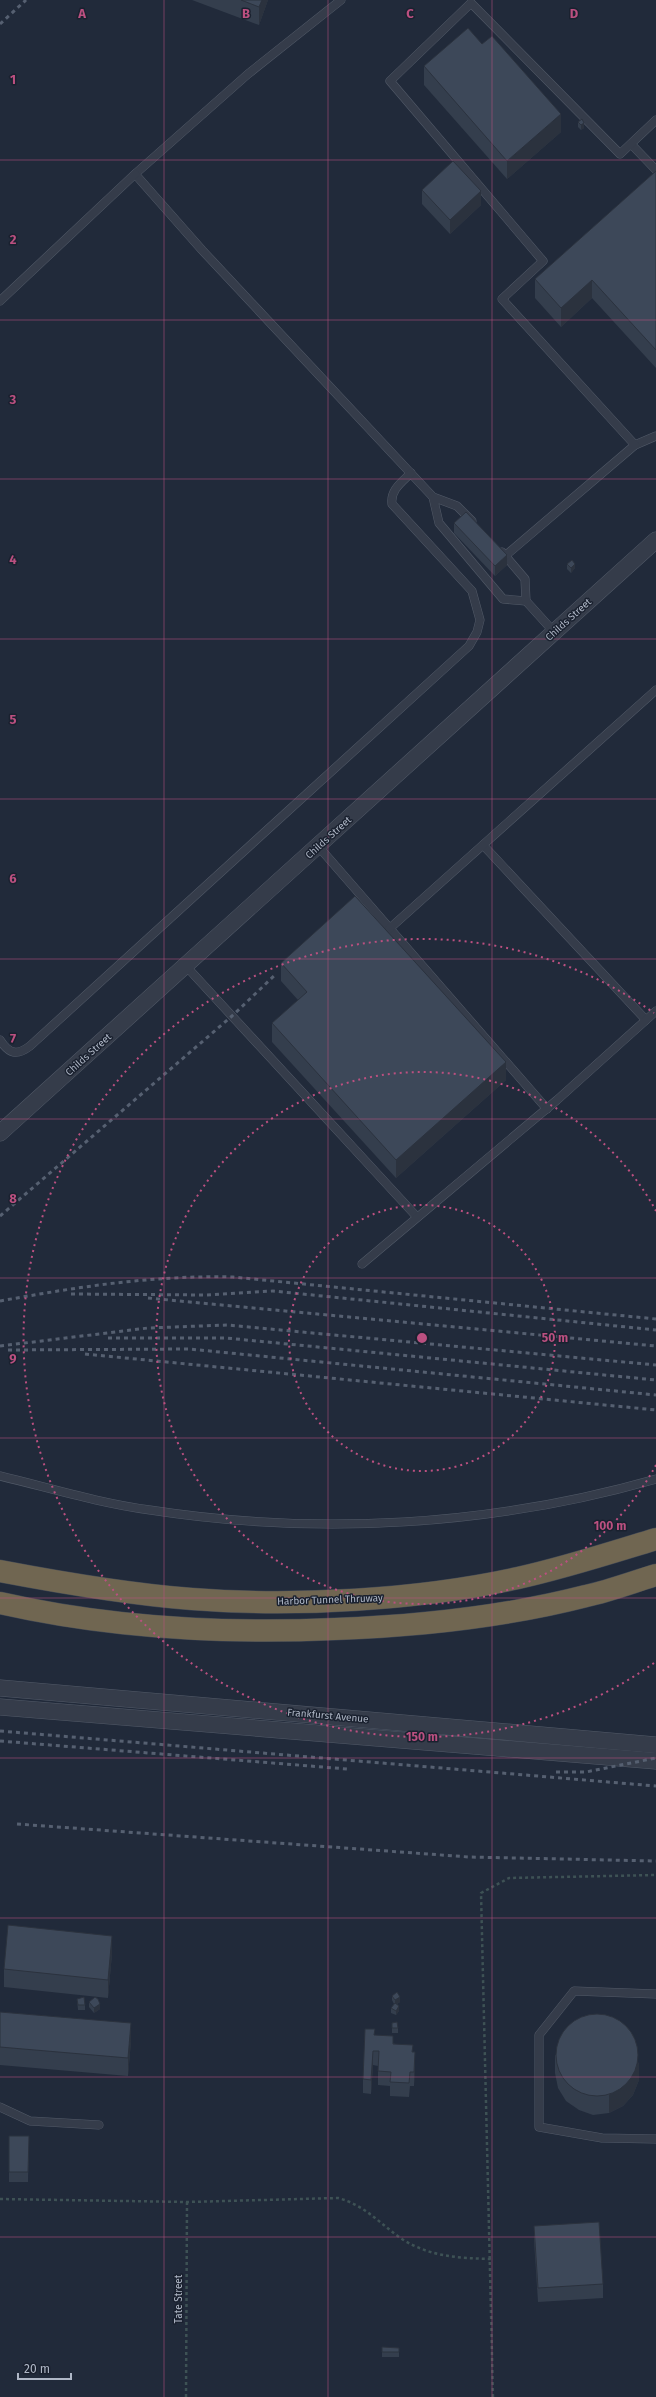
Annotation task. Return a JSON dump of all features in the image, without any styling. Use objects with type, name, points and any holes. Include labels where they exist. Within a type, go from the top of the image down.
[{"type":"highway","name":"Harbor Tunnel Thruway","points":[[0,1571],[83,1586],[192,1599],[291,1601],[375,1598],[449,1590],[518,1578],[656,1539]]},
{"type":"highway","points":[[0,1603],[37,1612],[144,1627],[271,1631],[371,1628],[492,1615],[586,1596],[656,1575]]},
{"type":"street","name":"Childs Street","points":[[0,1134],[656,540]]},
{"type":"street","name":"Frankfurst Avenue","points":[[0,1688],[656,1745]]},
{"type":"street","name":"Frankfurst Avenue","points":[[0,1707],[656,1760]]},
{"type":"lane","points":[[0,301],[134,174],[248,74],[341,0]]},
{"type":"lane","points":[[635,445],[502,300],[543,261],[390,81],[471,3],[620,154],[656,120]]},
{"type":"lane","points":[[631,144],[656,170]]},
{"type":"lane","points":[[134,174],[202,250],[433,497],[457,506],[478,528]]},
{"type":"lane","points":[[505,556],[635,445],[656,436]]},
{"type":"lane","points":[[0,1040],[6,1049],[14,1054],[20,1053],[30,1046],[470,646],[477,632],[480,620],[472,591],[392,504],[391,497],[395,489],[411,473]]},
{"type":"lane","points":[[433,497],[439,524],[504,599],[526,601]]},
{"type":"lane","points":[[495,544],[525,579],[526,601],[554,632]]},
{"type":"lane","points":[[389,929],[656,690]]},
{"type":"lane","points":[[483,845],[646,1020]]},
{"type":"lane","points":[[318,846],[547,1108]]},
{"type":"lane","points":[[185,965],[417,1217]]},
{"type":"lane","points":[[362,1264],[547,1108],[656,1011]]},
{"type":"lane","points":[[0,1476],[83,1497],[148,1510],[216,1519],[352,1526],[418,1522],[484,1515],[559,1503],[656,1479]]},
{"type":"lane","points":[[656,1994],[574,1991],[539,2035],[539,2127],[602,2138],[656,2139]]},
{"type":"lane","points":[[0,2107],[30,2122],[99,2125]]},
{"type":"path","points":[[493,2397],[491,2259],[481,1893],[509,1878],[656,1875]]},
{"type":"path","points":[[0,2200],[187,2202],[338,2198],[355,2202],[403,2239],[424,2250],[448,2258],[491,2259]]},
{"type":"path","name":"Tate Street","points":[[186,2397],[187,2202]]},
{"type":"building","points":[[241,0],[262,0],[259,7]]},
{"type":"building","points":[[468,28],[482,44],[492,36],[561,114],[507,161],[424,66]]},
{"type":"building","points":[[582,119],[584,123],[581,125],[578,122]]},
{"type":"building","points":[[453,161],[481,191],[450,220],[422,190]]},
{"type":"building","points":[[656,171],[656,350],[592,280],[561,308],[535,279]]},
{"type":"building","points":[[466,512],[507,555],[495,566],[454,523]]},
{"type":"building","points":[[572,560],[575,564],[571,568],[567,564]]},
{"type":"building","points":[[355,896],[506,1062],[396,1160],[272,1023],[307,992],[281,963]]},
{"type":"building","points":[[8,1925],[112,1936],[108,1980],[4,1969]]},
{"type":"building","points":[[397,1992],[400,1997],[395,2000],[392,1996]]},
{"type":"building","points":[[84,1997],[85,2005],[78,2005],[77,1999]]},
{"type":"building","points":[[95,1997],[98,1999],[100,2004],[94,2008],[89,2002]]},
{"type":"building","points":[[395,2003],[399,2006],[396,2011],[391,2008]]},
{"type":"building","points":[[0,2012],[131,2023],[128,2058],[0,2047]]},
{"type":"building","points":[[589,2014],[605,2014],[620,2021],[631,2032],[638,2047],[638,2063],[635,2071],[626,2084],[613,2093],[605,2096],[589,2096],[574,2089],[563,2078],[556,2063],[556,2047],[563,2032],[574,2021]]},
{"type":"building","points":[[397,2022],[398,2028],[392,2028],[392,2023]]},
{"type":"building","points":[[365,2029],[375,2029],[374,2035],[393,2036],[393,2044],[413,2045],[412,2052],[415,2052],[414,2072],[410,2072],[409,2083],[390,2082],[391,2072],[378,2071],[379,2051],[373,2051],[371,2080],[363,2079]]},
{"type":"building","points":[[9,2136],[29,2136],[28,2172],[9,2172]]},
{"type":"building","points":[[599,2222],[603,2284],[538,2288],[534,2226]]},
{"type":"building","points":[[382,2347],[399,2348],[399,2352],[382,2352]]},
{"type":"railway","points":[[0,24],[26,0]]},
{"type":"railway","points":[[0,1216],[232,1016],[275,975]]},
{"type":"railway","points":[[0,1301],[58,1291],[145,1280],[233,1277],[656,1319]]},
{"type":"railway","points":[[71,1294],[206,1295],[273,1291],[656,1330]]},
{"type":"railway","points":[[148,1298],[656,1346]]},
{"type":"railway","points":[[0,1346],[148,1328],[227,1325],[656,1365]]},
{"type":"railway","points":[[108,1338],[226,1338],[656,1380]]},
{"type":"railway","points":[[8,1350],[189,1349],[656,1395]]},
{"type":"railway","points":[[85,1354],[656,1410]]},
{"type":"railway","points":[[0,1731],[656,1786]]},
{"type":"railway","points":[[0,1741],[347,1769]]},
{"type":"railway","points":[[556,1772],[586,1772],[656,1758]]},
{"type":"railway","points":[[17,1824],[469,1857],[656,1861]]}]
